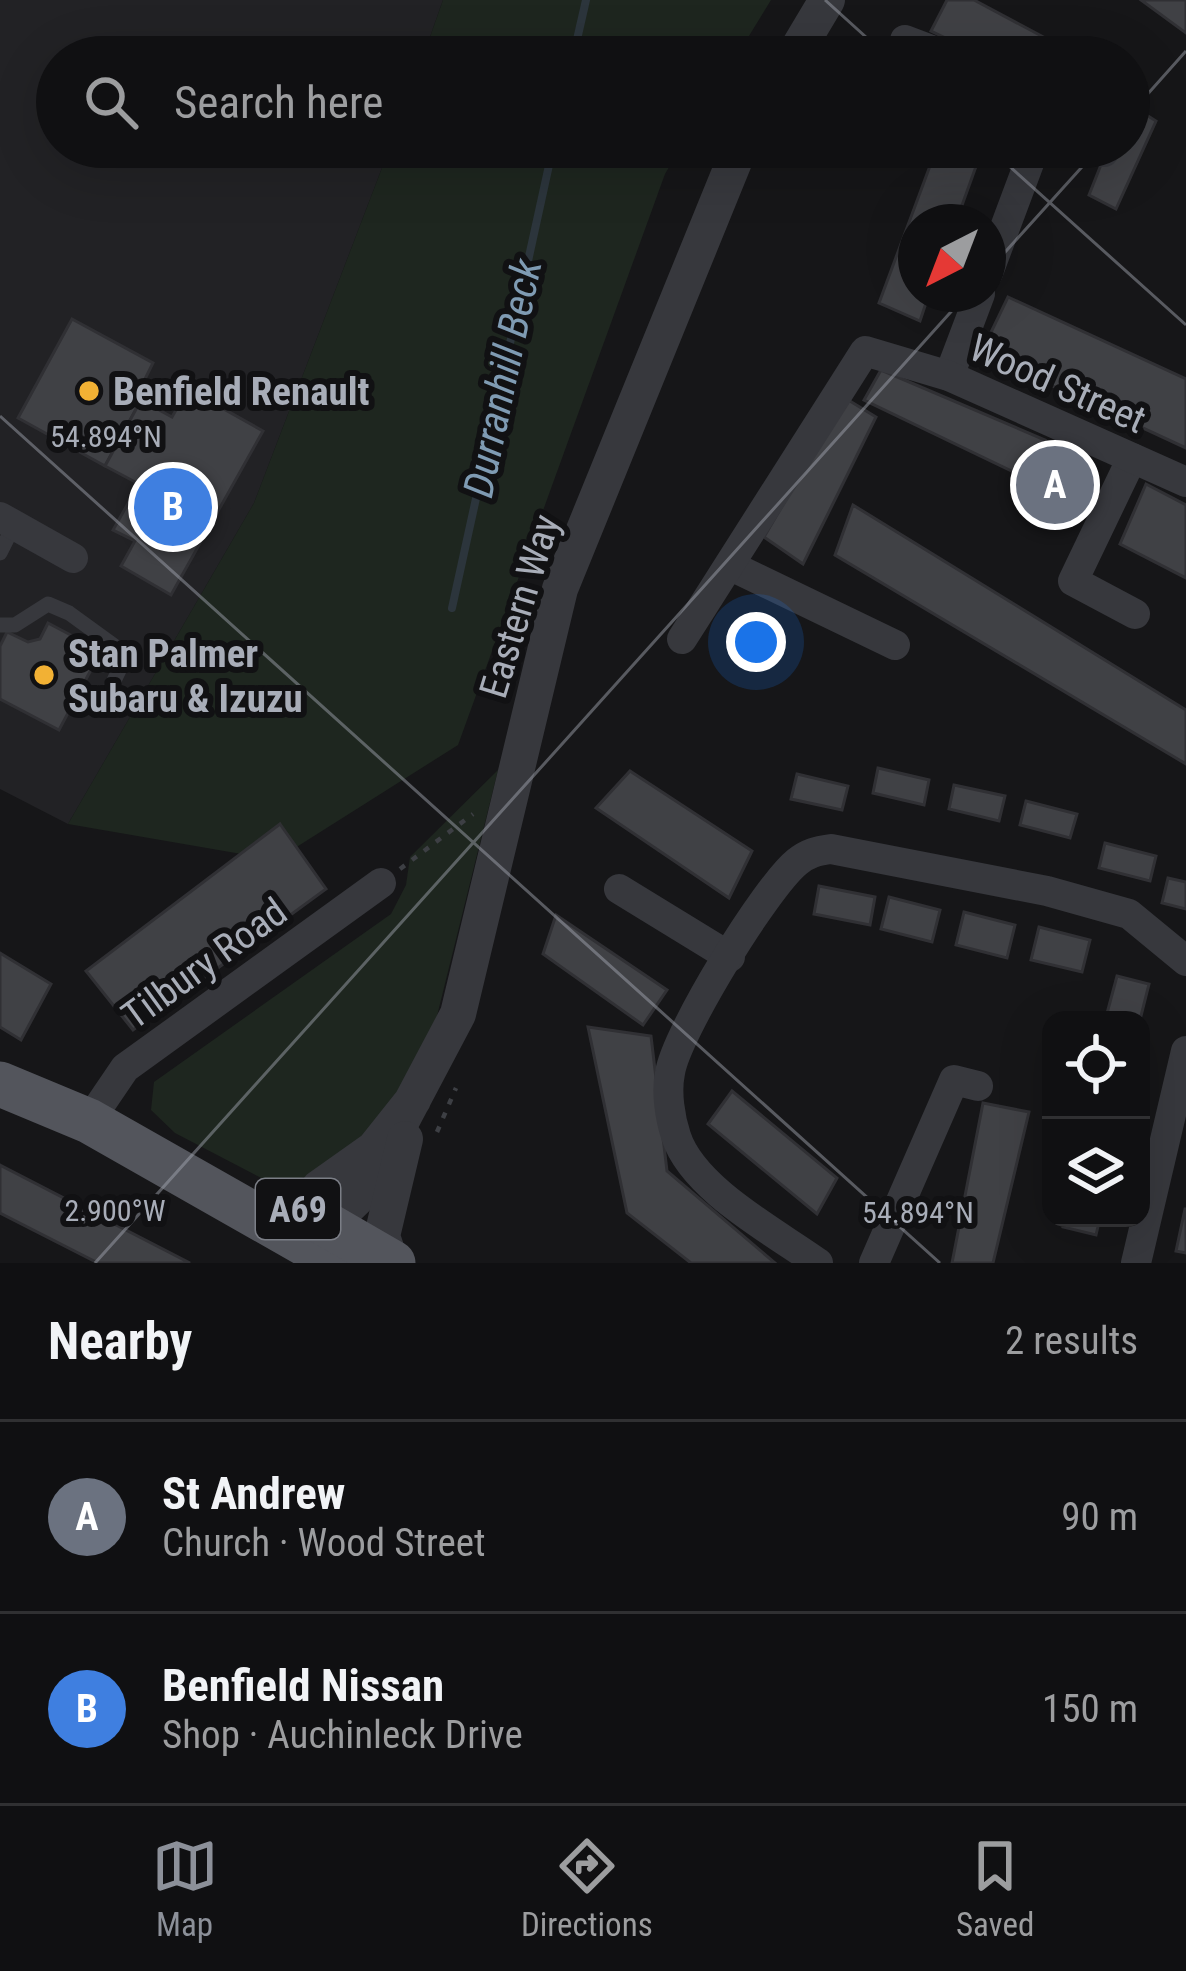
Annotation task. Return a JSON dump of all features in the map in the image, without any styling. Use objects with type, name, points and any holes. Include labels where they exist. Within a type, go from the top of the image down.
[{"type":"main road","name":"A69","points":[[0,1084],[89,1121],[194,1181],[242,1182],[318,1235],[392,1262]]},
{"type":"street","points":[[806,36],[827,0]]},
{"type":"street","name":"Eastern Way","points":[[318,1235],[320,1188],[374,1149],[412,1100],[458,1014],[560,589],[731,168]]},
{"type":"street","points":[[1006,225],[1027,168]]},
{"type":"street","points":[[949,376],[973,312]]},
{"type":"street","name":"Wood Street","points":[[682,639],[865,350],[949,376],[1186,482]]},
{"type":"street","points":[[1132,458],[1073,581],[1135,614]]},
{"type":"street","points":[[7,521],[73,558]]},
{"type":"street","points":[[731,566],[895,645]]},
{"type":"street","points":[[818,1263],[707,1182],[688,1161],[676,1138],[669,1075],[677,1048],[730,957],[794,864],[809,853],[831,849],[1047,891],[1129,914],[1186,961]]},
{"type":"street","name":"Tilbury Road","points":[[89,1121],[125,1068],[381,883]]},
{"type":"street","points":[[619,889],[730,957]]},
{"type":"street","points":[[1136,1263],[1186,1051]]},
{"type":"street","points":[[874,1263],[954,1080],[978,1086]]},
{"type":"street","name":"Eastern Way","points":[[392,1262],[382,1236],[412,1100]]},
{"type":"lane","points":[[0,553],[7,521]]},
{"type":"lane","points":[[0,625],[16,625],[49,604],[69,613],[120,650],[122,664],[109,691]]},
{"type":"path","points":[[381,883],[475,813]]},
{"type":"path","points":[[432,1143],[458,1084]]},
{"type":"shaded area","points":[[0,0],[443,0],[430,36],[36,36],[36,168],[382,168],[254,503],[68,824],[0,789]]},
{"type":"shaded area","points":[[443,0],[771,0],[749,36],[430,36]]},
{"type":"shaded area","points":[[382,168],[669,168],[458,745],[276,860],[68,824],[254,503]]},
{"type":"shaded area","points":[[498,770],[435,1024],[372,1139],[311,1176],[271,1183],[175,1133],[151,1110],[154,1082],[391,914],[406,885],[410,857]]},
{"type":"building","points":[[947,0],[974,0],[1042,36],[941,36],[931,31]]},
{"type":"building","points":[[1141,0],[1186,0],[1186,33]]},
{"type":"building","points":[[929,168],[975,168],[962,204],[916,204]]},
{"type":"building","points":[[1100,168],[1135,168],[1116,209],[1089,195]]},
{"type":"building","points":[[898,252],[898,311],[879,303]]},
{"type":"building","points":[[1008,297],[1186,379],[1186,448],[981,353],[1001,312],[1006,312]]},
{"type":"building","points":[[900,312],[923,312],[920,321]]},
{"type":"building","name":"Benfield Renault","points":[[72,319],[153,363],[145,379],[151,382],[105,466],[18,418]]},
{"type":"building","points":[[881,370],[1045,440],[1026,478],[864,400]]},
{"type":"building","points":[[188,389],[263,431],[171,595],[121,566],[135,541],[113,530],[139,484],[105,466],[141,400],[172,417]]},
{"type":"building","points":[[845,398],[876,417],[803,564],[764,537]]},
{"type":"building","points":[[1055,449],[1084,462],[1055,521],[1027,507]]},
{"type":"building","points":[[1146,484],[1186,505],[1186,578],[1120,544]]},
{"type":"building","points":[[853,505],[1186,710],[1186,764],[835,555]]},
{"type":"building","name":"Stan Palmer Subaru & Izuzu","points":[[48,623],[101,651],[59,730],[0,699],[0,646],[7,632],[28,642],[40,639]]},
{"type":"building","points":[[878,768],[929,780],[924,805],[873,793]]},
{"type":"building","points":[[630,771],[752,851],[729,898],[596,808]]},
{"type":"building","points":[[797,774],[848,786],[842,810],[791,799]]},
{"type":"building","points":[[954,785],[1005,796],[999,821],[949,809]]},
{"type":"building","points":[[1026,801],[1077,814],[1070,838],[1020,825]]},
{"type":"building","points":[[280,824],[326,889],[133,1030],[86,971]]},
{"type":"building","points":[[1105,843],[1156,856],[1150,881],[1099,868]]},
{"type":"building","points":[[1168,878],[1186,882],[1186,909],[1162,903]]},
{"type":"building","points":[[819,886],[875,897],[870,925],[814,914]]},
{"type":"building","points":[[889,897],[940,910],[932,942],[881,929]]},
{"type":"building","points":[[964,912],[1015,925],[1007,958],[956,945]]},
{"type":"building","points":[[556,915],[667,990],[643,1025],[543,954]]},
{"type":"building","points":[[1039,927],[1090,940],[1082,972],[1031,960]]},
{"type":"building","points":[[0,953],[51,984],[21,1040],[0,1027]]},
{"type":"building","points":[[1117,976],[1149,984],[1142,1011],[1108,1011]]},
{"type":"building","points":[[588,1027],[651,1036],[667,1171],[775,1263],[691,1263],[627,1213]]},
{"type":"building","points":[[732,1091],[837,1178],[817,1214],[708,1124]]},
{"type":"building","points":[[983,1103],[1029,1112],[993,1263],[952,1263]]},
{"type":"building","points":[[0,1165],[190,1263],[98,1263],[0,1213]]},
{"type":"building","points":[[1186,1209],[1186,1253],[1176,1251]]},
{"type":"building","points":[[1063,1227],[1098,1227],[1096,1235]]},
{"type":"waterway","name":"Durranhill Beck","points":[[578,36],[586,0]]},
{"type":"waterway","name":"Durranhill Beck","points":[[452,608],[548,168]]},
{"type":"place","name":"Benfield Renault","points":[[89,391]]},
{"type":"place","name":"St Andrew","points":[[1055,485]]},
{"type":"place","name":"Benfield Nissan","points":[[173,507]]},
{"type":"place","name":"Stan Palmer Subaru & Izuzu","points":[[44,675]]}]
